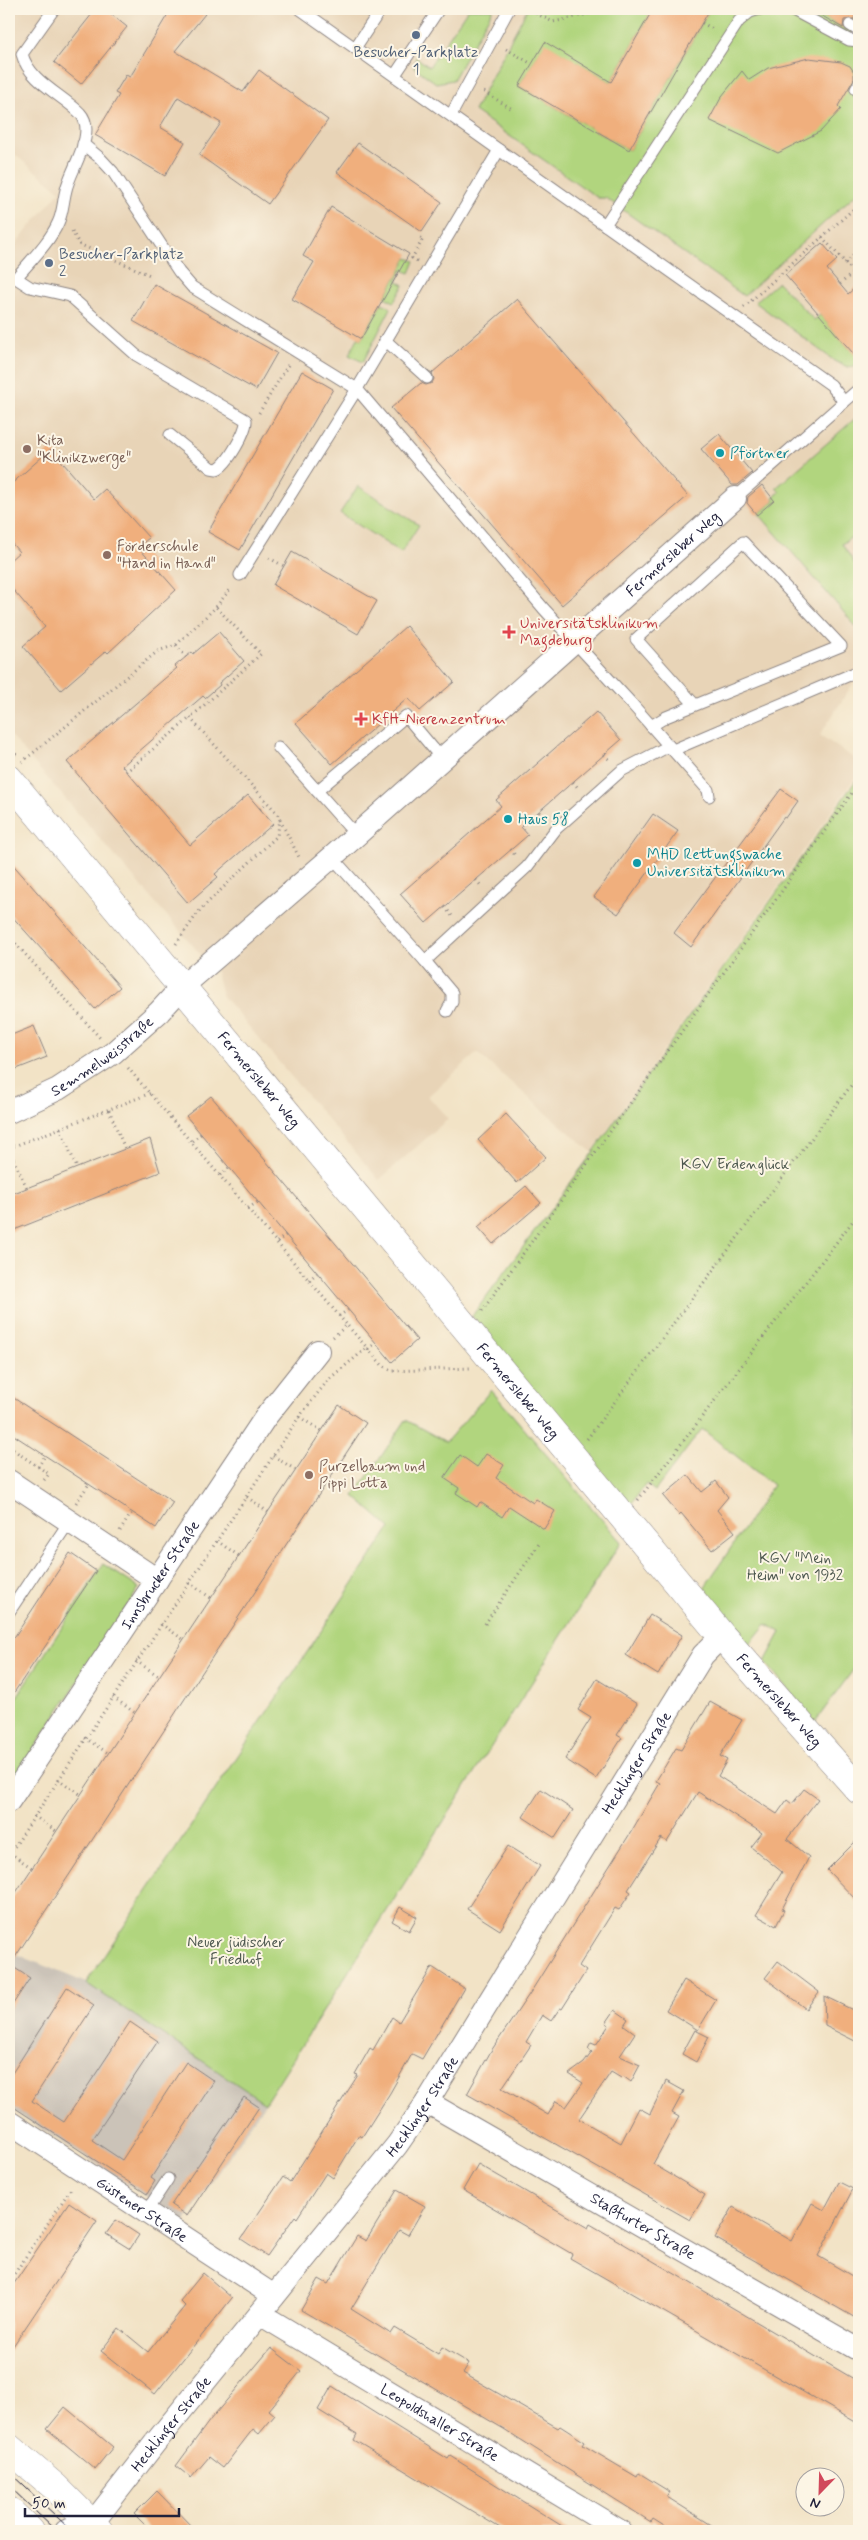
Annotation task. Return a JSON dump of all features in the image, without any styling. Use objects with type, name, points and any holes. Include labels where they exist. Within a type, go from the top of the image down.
[{"type":"street","name":"Fermersleber Weg","points":[[183,986],[735,498]]},
{"type":"street","name":"Fermersleber Weg","points":[[12,773],[183,986],[722,1636],[859,1790]]},
{"type":"street","name":"Semmelweisstraße","points":[[9,1112],[58,1089],[113,1053],[160,1012],[183,986]]},
{"type":"street","name":"Innsbrucker Straße","points":[[9,1801],[265,1418],[318,1351]]},
{"type":"street","points":[[9,1481],[157,1580]]},
{"type":"street","name":"Hecklinger Straße","points":[[95,2527],[274,2296],[381,2166],[427,2102],[703,1655],[722,1636]]},
{"type":"street","name":"Staßfurter Straße","points":[[427,2102],[859,2350]]},
{"type":"street","name":"Güstener Straße","points":[[9,2122],[274,2296]]},
{"type":"street","name":"Leopoldshaller Straße","points":[[260,2314],[620,2531]]},
{"type":"street","points":[[9,2448],[55,2487],[95,2527]]},
{"type":"street","points":[[9,2511],[30,2531]]},
{"type":"street","points":[[66,2531],[95,2527]]},
{"type":"lane","points":[[54,9],[22,54],[25,64],[36,76],[81,114],[85,131],[84,144],[66,189],[62,212],[55,230],[16,278],[30,287],[70,296],[136,355],[246,420],[245,430],[225,464],[217,469],[211,468],[170,435]]},
{"type":"lane","points":[[300,9],[604,225],[820,375],[831,385],[844,402]]},
{"type":"lane","points":[[355,48],[381,9]]},
{"type":"lane","points":[[395,75],[439,9]]},
{"type":"lane","points":[[451,115],[508,9]]},
{"type":"lane","points":[[604,225],[738,21],[750,12],[760,9]]},
{"type":"lane","points":[[792,9],[849,40],[859,41]]},
{"type":"lane","points":[[859,84],[856,89],[859,92]]},
{"type":"lane","points":[[84,144],[113,172],[179,272],[192,287],[357,388],[574,642],[708,790],[710,796]]},
{"type":"lane","points":[[240,575],[357,388],[499,150]]},
{"type":"lane","points":[[386,340],[427,378]]},
{"type":"lane","points":[[735,498],[844,402],[858,392]]},
{"type":"lane","points":[[651,726],[695,705],[841,646],[743,542],[636,639],[695,705]]},
{"type":"lane","points":[[424,962],[527,867],[560,826],[620,771],[671,748],[859,671]]},
{"type":"lane","points":[[317,791],[406,716],[442,759]]},
{"type":"lane","points":[[278,747],[356,835]]},
{"type":"lane","points":[[332,856],[452,993],[452,1002],[447,1011]]},
{"type":"lane","points":[[9,1612],[69,1522]]},
{"type":"lane","points":[[146,2212],[168,2180]]},
{"type":"path","points":[[527,9],[553,22],[611,9]]},
{"type":"path","points":[[702,23],[717,31]]},
{"type":"path","points":[[506,49],[532,64]]},
{"type":"path","points":[[484,92],[514,110]]},
{"type":"path","points":[[734,316],[859,204]]},
{"type":"path","points":[[62,212],[79,244],[152,276]]},
{"type":"path","points":[[412,258],[423,239],[419,236]]},
{"type":"path","points":[[822,237],[859,278]]},
{"type":"path","points":[[845,262],[859,250]]},
{"type":"path","points":[[840,284],[854,272]]},
{"type":"path","points":[[246,420],[258,416],[296,352]]},
{"type":"path","points":[[12,773],[158,651],[176,645],[216,607],[240,575]]},
{"type":"path","points":[[126,772],[190,718],[260,654],[216,607]]},
{"type":"path","points":[[176,645],[186,657]]},
{"type":"path","points":[[190,718],[268,802],[280,820],[298,856]]},
{"type":"path","points":[[469,1330],[859,783]]},
{"type":"path","points":[[260,809],[268,802]]},
{"type":"path","points":[[175,946],[200,910],[277,836],[280,820]]},
{"type":"path","points":[[9,936],[151,1093],[383,1366],[392,1371],[476,1368]]},
{"type":"path","points":[[596,1426],[859,1076]]},
{"type":"path","points":[[27,1188],[9,1149],[151,1093]]},
{"type":"path","points":[[109,1110],[125,1149]]},
{"type":"path","points":[[60,1128],[77,1168]]},
{"type":"path","points":[[192,1141],[201,1134]]},
{"type":"path","points":[[220,1175],[229,1168]]},
{"type":"path","points":[[248,1208],[258,1202]]},
{"type":"path","points":[[650,1486],[859,1213]]},
{"type":"path","points":[[276,1242],[286,1235]]},
{"type":"path","points":[[309,1280],[317,1273]]},
{"type":"path","points":[[339,1316],[348,1310]]},
{"type":"path","points":[[318,1351],[347,1325]]},
{"type":"path","points":[[32,1868],[10,1854],[58,1779],[299,1417],[329,1379],[376,1343]]},
{"type":"path","points":[[299,1417],[322,1431]]},
{"type":"path","points":[[38,1467],[45,1456]]},
{"type":"path","points":[[273,1456],[296,1470]]},
{"type":"path","points":[[247,1497],[268,1512]]},
{"type":"path","points":[[217,1541],[239,1556]]},
{"type":"path","points":[[485,1624],[539,1544]]},
{"type":"path","points":[[189,1583],[211,1598]]},
{"type":"path","points":[[161,1624],[184,1640]]},
{"type":"path","points":[[136,1661],[159,1676]]},
{"type":"path","points":[[113,1698],[135,1713]]},
{"type":"path","points":[[85,1738],[108,1753]]},
{"type":"path","points":[[58,1779],[80,1794]]},
{"type":"path","points":[[34,1816],[56,1831]]},
{"type":"path","points":[[9,2282],[84,2170]]},
{"type":"shaded area","name":"Universitätsklinikum Magdeburg","points":[[9,9],[859,9],[859,674],[820,735],[859,762],[859,772],[592,1152],[477,1053],[428,1096],[448,1119],[379,1180],[222,995],[216,972],[9,734],[9,378],[11,378],[9,377],[9,252],[60,191],[9,150]]},
{"type":"shaded area","points":[[9,1951],[86,1983],[265,2103],[185,2221],[9,2108]]},
{"type":"green space","points":[[468,9],[493,9],[453,80],[436,83],[414,67],[416,57],[429,67]]},
{"type":"green space","points":[[527,9],[653,9],[611,82],[545,43],[519,86],[629,150],[710,9],[810,9],[847,30],[859,9],[859,191],[744,296],[606,198],[598,198],[474,111]]},
{"type":"green space","points":[[407,258],[415,261],[410,273],[402,270],[397,281],[404,285],[394,302],[385,297]]},
{"type":"green space","points":[[778,282],[814,320],[820,315],[854,354],[859,349],[859,365],[848,367],[836,362],[755,302]]},
{"type":"green space","points":[[382,303],[391,308],[363,362],[349,355],[358,338],[361,339]]},
{"type":"green space","points":[[859,415],[859,532],[842,544],[859,570],[859,630],[759,514],[775,500],[773,497],[780,492],[776,488]]},
{"type":"green space","points":[[358,486],[419,525],[401,553],[340,513]]},
{"type":"green space","name":"KGV Erdenglück","points":[[859,776],[859,1662],[815,1722],[765,1662],[781,1632],[766,1624],[748,1646],[704,1588],[773,1485],[702,1429],[655,1491],[646,1484],[629,1507],[472,1316],[594,1151]]},
{"type":"green space","name":"Neuer jüdischer Friedhof","points":[[491,1390],[621,1542],[265,2103],[86,1983],[390,1528],[354,1496],[406,1420],[446,1442]]},
{"type":"green space","points":[[103,1564],[139,1588],[9,1787],[9,1709]]},
{"type":"building","points":[[96,9],[105,9],[127,27],[81,84],[54,62]]},
{"type":"building","points":[[171,9],[209,9],[175,51],[243,92],[259,70],[328,120],[268,204],[199,155],[221,123],[178,97],[160,127],[185,142],[165,176],[95,135],[119,95],[115,93],[126,75],[130,77]]},
{"type":"building","points":[[653,9],[710,9],[629,150],[519,86],[545,42],[611,82]]},
{"type":"building","points":[[810,9],[859,9],[854,19],[844,20],[843,28]]},
{"type":"building","points":[[809,58],[841,62],[850,66],[854,72],[854,79],[838,106],[841,109],[821,131],[778,153],[709,120],[722,96],[742,71],[749,80],[768,68]]},
{"type":"building","points":[[358,143],[442,202],[422,232],[337,172]]},
{"type":"building","points":[[331,207],[409,254],[361,339],[292,299],[314,262],[303,256]]},
{"type":"building","points":[[822,243],[837,260],[827,269],[848,294],[859,284],[859,360],[785,275]]},
{"type":"building","points":[[154,284],[277,353],[256,390],[133,321]]},
{"type":"building","points":[[517,299],[688,496],[562,605],[391,408],[421,383],[426,385],[432,383],[434,379],[432,373]]},
{"type":"building","points":[[302,371],[333,389],[240,550],[208,532]]},
{"type":"building","points":[[719,434],[752,473],[738,485],[732,485],[701,449]]},
{"type":"building","points":[[51,449],[94,499],[105,489],[149,538],[138,547],[176,590],[108,653],[106,651],[61,690],[23,646],[45,627],[9,585],[9,561],[19,552],[9,540],[9,486]]},
{"type":"building","points":[[762,485],[774,500],[757,515],[747,503],[748,497]]},
{"type":"building","points":[[292,552],[377,601],[358,634],[273,585]]},
{"type":"building","points":[[406,626],[454,682],[420,711],[408,698],[332,764],[296,723]]},
{"type":"building","points":[[219,632],[244,661],[205,698],[203,696],[122,766],[190,845],[248,795],[273,824],[215,874],[218,877],[188,903],[67,762],[177,668],[175,666],[192,652],[193,654]]},
{"type":"building","name":"Haus 58","points":[[596,712],[621,740],[521,827],[528,835],[426,923],[400,894],[501,806],[496,800]]},
{"type":"building","points":[[781,789],[798,801],[786,818],[784,817],[691,947],[674,933]]},
{"type":"building","name":"MHD Rettungswache Universitätsklinikum","points":[[653,814],[678,831],[618,914],[594,897]]},
{"type":"building","points":[[9,860],[120,987],[95,1009],[9,913]]},
{"type":"building","points":[[34,1026],[47,1057],[9,1072],[9,1036]]},
{"type":"building","points":[[211,1096],[417,1340],[392,1362],[186,1116]]},
{"type":"building","points":[[506,1114],[546,1157],[517,1183],[478,1140]]},
{"type":"building","points":[[150,1139],[160,1172],[9,1232],[9,1195]]},
{"type":"building","points":[[526,1186],[541,1203],[493,1244],[478,1227]]},
{"type":"building","points":[[9,1395],[173,1502],[156,1528],[9,1432]]},
{"type":"building","points":[[339,1405],[366,1423],[10,1965],[30,1978],[9,2010],[9,1903]]},
{"type":"building","points":[[486,1454],[504,1465],[496,1478],[533,1503],[536,1499],[555,1511],[544,1529],[509,1506],[502,1517],[480,1502],[477,1507],[456,1493],[459,1488],[444,1478],[460,1455],[477,1467]]},
{"type":"building","points":[[688,1475],[702,1492],[716,1481],[728,1497],[717,1510],[735,1532],[712,1550],[681,1513],[679,1515],[663,1496]]},
{"type":"building","points":[[70,1553],[96,1571],[9,1700],[9,1645]]},
{"type":"building","points":[[650,1615],[682,1635],[658,1675],[626,1655]]},
{"type":"building","points":[[597,1679],[637,1704],[617,1735],[622,1738],[596,1779],[565,1759],[591,1718],[578,1710]]},
{"type":"building","points":[[710,1702],[742,1720],[720,1756],[727,1760],[718,1776],[777,1814],[787,1800],[792,1804],[804,1789],[818,1799],[787,1839],[809,1857],[782,1909],[784,1910],[776,1926],[756,1915],[782,1872],[751,1847],[762,1833],[698,1792],[667,1842],[661,1838],[628,1890],[631,1892],[619,1910],[615,1908],[579,1966],[586,1971],[562,2009],[560,2008],[551,2021],[542,2015],[526,2042],[531,2045],[502,2088],[548,2115],[556,2101],[566,2107],[583,2083],[569,2074],[584,2063],[592,2052],[588,2049],[591,2043],[596,2045],[609,2025],[606,2023],[615,2010],[628,2019],[624,2025],[635,2033],[620,2056],[640,2065],[631,2082],[623,2076],[621,2078],[611,2072],[579,2119],[621,2143],[639,2108],[650,2114],[666,2081],[684,2091],[672,2113],[679,2117],[653,2164],[705,2195],[690,2220],[467,2094],[491,2051],[532,1990],[631,1832],[660,1783],[656,1781],[676,1748],[681,1750]]},
{"type":"building","points":[[541,1789],[573,1810],[555,1838],[523,1817]]},
{"type":"building","points":[[859,1838],[859,1903],[827,1870]]},
{"type":"building","points":[[508,1846],[540,1866],[500,1930],[467,1909]]},
{"type":"building","points":[[400,1907],[417,1917],[409,1931],[392,1921]]},
{"type":"building","points":[[778,1961],[819,1992],[806,2009],[765,1978]]},
{"type":"building","points":[[432,1967],[464,1988],[422,2059],[412,2054],[362,2137],[359,2135],[333,2178],[326,2173],[297,2218],[295,2216],[267,2256],[241,2239],[283,2177],[290,2182],[358,2075],[355,2074],[370,2048],[373,2050],[392,2017],[399,2022]]},
{"type":"building","points":[[684,1980],[716,2000],[698,2030],[666,2010]]},
{"type":"building","points":[[67,1987],[94,2005],[32,2101],[64,2122],[130,2022],[158,2041],[92,2140],[122,2160],[186,2062],[214,2081],[151,2178],[155,2181],[147,2194],[9,2104],[9,2078]]},
{"type":"building","points":[[824,1996],[859,2013],[859,2043],[825,2026]]},
{"type":"building","points":[[695,2030],[709,2037],[696,2062],[682,2054]]},
{"type":"building","points":[[244,2097],[259,2107],[187,2216],[171,2205]]},
{"type":"building","points":[[478,2164],[588,2228],[590,2224],[859,2382],[859,2424],[570,2258],[572,2254],[463,2190]]},
{"type":"building","points":[[839,2182],[853,2189],[818,2256],[859,2280],[859,2320],[715,2238],[733,2207],[792,2241],[812,2203],[824,2210]]},
{"type":"building","points":[[397,2190],[425,2206],[408,2235],[399,2230],[351,2309],[391,2334],[395,2328],[438,2354],[442,2347],[469,2363],[463,2373],[558,2428],[560,2426],[585,2442],[583,2445],[637,2477],[639,2473],[670,2492],[667,2497],[721,2531],[672,2531],[653,2519],[651,2522],[504,2429],[301,2310],[319,2279],[328,2284],[357,2236],[366,2241]]},
{"type":"building","points":[[69,2202],[97,2221],[9,2352],[9,2291]]},
{"type":"building","points":[[116,2220],[139,2235],[130,2249],[106,2234]]},
{"type":"building","points":[[203,2273],[232,2298],[155,2394],[101,2351],[119,2328],[148,2352],[185,2306],[180,2301]]},
{"type":"building","points":[[271,2348],[301,2371],[269,2410],[275,2415],[259,2434],[253,2429],[223,2468],[209,2457],[191,2478],[176,2466],[210,2420]]},
{"type":"building","points":[[332,2386],[448,2459],[450,2456],[570,2531],[505,2531],[354,2440],[357,2434],[318,2410]]},
{"type":"building","points":[[65,2407],[113,2447],[95,2469],[47,2429]]},
{"type":"building","points":[[157,2491],[196,2531],[151,2531],[134,2514]]},
{"type":"tram line","points":[[9,2472],[72,2531]]},
{"type":"tram line","points":[[9,2486],[56,2531]]},
{"type":"place","name":"Besucher-Parkplatz 1","points":[[416,35]]},
{"type":"place","name":"Besucher-Parkplatz 2","points":[[49,263]]},
{"type":"place","name":"Kita \"Klinikzwerge\"","points":[[27,449]]},
{"type":"place","name":"Pförtner","points":[[720,453]]},
{"type":"place","name":"Förderschule \"Hand in Hand\"","points":[[107,555]]},
{"type":"place","name":"Universitätsklinikum Magdeburg","points":[[509,632]]},
{"type":"place","name":"KfH-Nierenzentrum","points":[[361,719]]},
{"type":"place","name":"Haus 58","points":[[508,819]]},
{"type":"place","name":"MHD Rettungswache Universitätsklinikum","points":[[637,863]]},
{"type":"place","name":"Purzelbaum und Pippi Lotta","points":[[309,1475]]},
{"type":"park label","name":"KGV \"Mein Heim\" von 1932","points":[[795,1566]]}]
